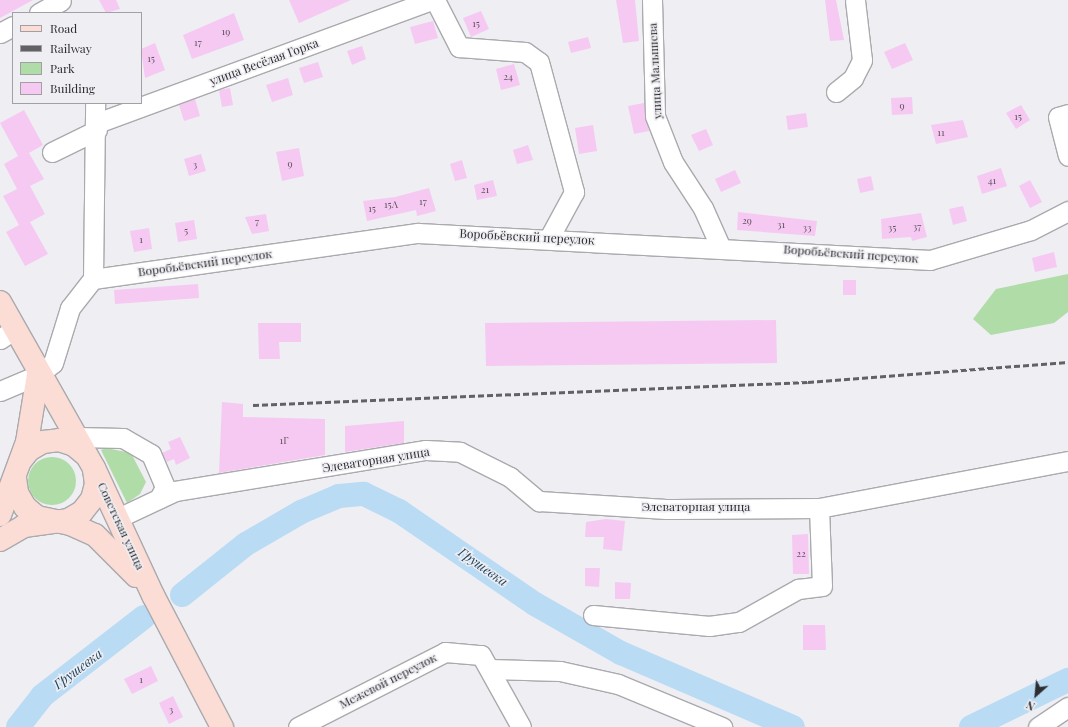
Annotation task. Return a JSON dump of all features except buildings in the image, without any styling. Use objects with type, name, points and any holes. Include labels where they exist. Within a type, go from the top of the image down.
[{"type":"main road","name":"Советская улица","points":[[0,302],[7,334],[38,375],[86,453],[154,597],[222,727]]},
{"type":"main road","points":[[0,515],[17,470],[34,416],[38,375]]},
{"type":"main road","points":[[0,540],[24,526],[68,520],[87,506],[96,484],[86,453],[66,443],[43,442],[29,450],[17,470],[17,494],[24,507],[37,517],[52,521]]},
{"type":"main road","name":"Советская улица","points":[[52,521],[70,524],[107,543],[154,597]]},
{"type":"street","name":"улица Весёлая Горка","points":[[52,152],[97,126],[431,0]]},
{"type":"street","points":[[435,0],[459,47],[525,52],[539,62],[574,192],[549,238]]},
{"type":"street","name":"улица Малышева","points":[[652,0],[655,116],[673,162],[703,208],[720,246]]},
{"type":"street","points":[[836,92],[853,78],[862,60],[855,0]]},
{"type":"street","points":[[42,12],[63,5]]},
{"type":"street","points":[[0,33],[12,27]]},
{"type":"street","points":[[0,391],[38,375],[53,363],[70,308],[93,279],[97,126],[95,104]]},
{"type":"street","points":[[1068,114],[1058,117],[1068,156]]},
{"type":"street","name":"Воробьёвский переулок","points":[[93,279],[418,232],[720,246],[930,260],[1031,230],[1068,211]]},
{"type":"street","points":[[86,453],[124,438],[151,454],[165,487],[159,499]]},
{"type":"street","name":"Элеваторная улица","points":[[118,518],[175,491],[426,450],[460,452],[510,476],[539,501],[562,505],[666,509],[819,508],[1068,461]]},
{"type":"street","points":[[593,615],[680,625],[717,625],[739,622],[798,589],[822,586],[819,508]]},
{"type":"street","name":"Межевой переулок","points":[[298,727],[445,652],[486,662],[560,671],[618,684],[722,727]]},
{"type":"street","points":[[486,662],[521,727]]},
{"type":"street","points":[[1038,727],[1068,707]]},
{"type":"green space","points":[[1068,274],[1068,312],[1054,323],[991,335],[973,319],[996,289]]},
{"type":"green space","points":[[106,448],[131,453],[146,482],[140,494],[127,503],[101,450]]},
{"type":"green space","points":[[52,457],[61,459],[69,464],[74,472],[76,481],[74,490],[69,498],[61,503],[52,505],[43,503],[35,498],[30,490],[28,481],[30,472],[35,464],[43,459]]},
{"type":"waterway","name":"Грушевка","points":[[182,595],[246,544],[301,512],[339,496],[364,494],[399,511],[535,604],[621,653],[793,727]]},
{"type":"waterway","name":"Грушевка","points":[[18,727],[42,696],[144,617]]},
{"type":"waterway","name":"Грушевка","points":[[971,727],[1068,680]]},
{"type":"railway","points":[[253,405],[808,382],[1068,362]]}]
